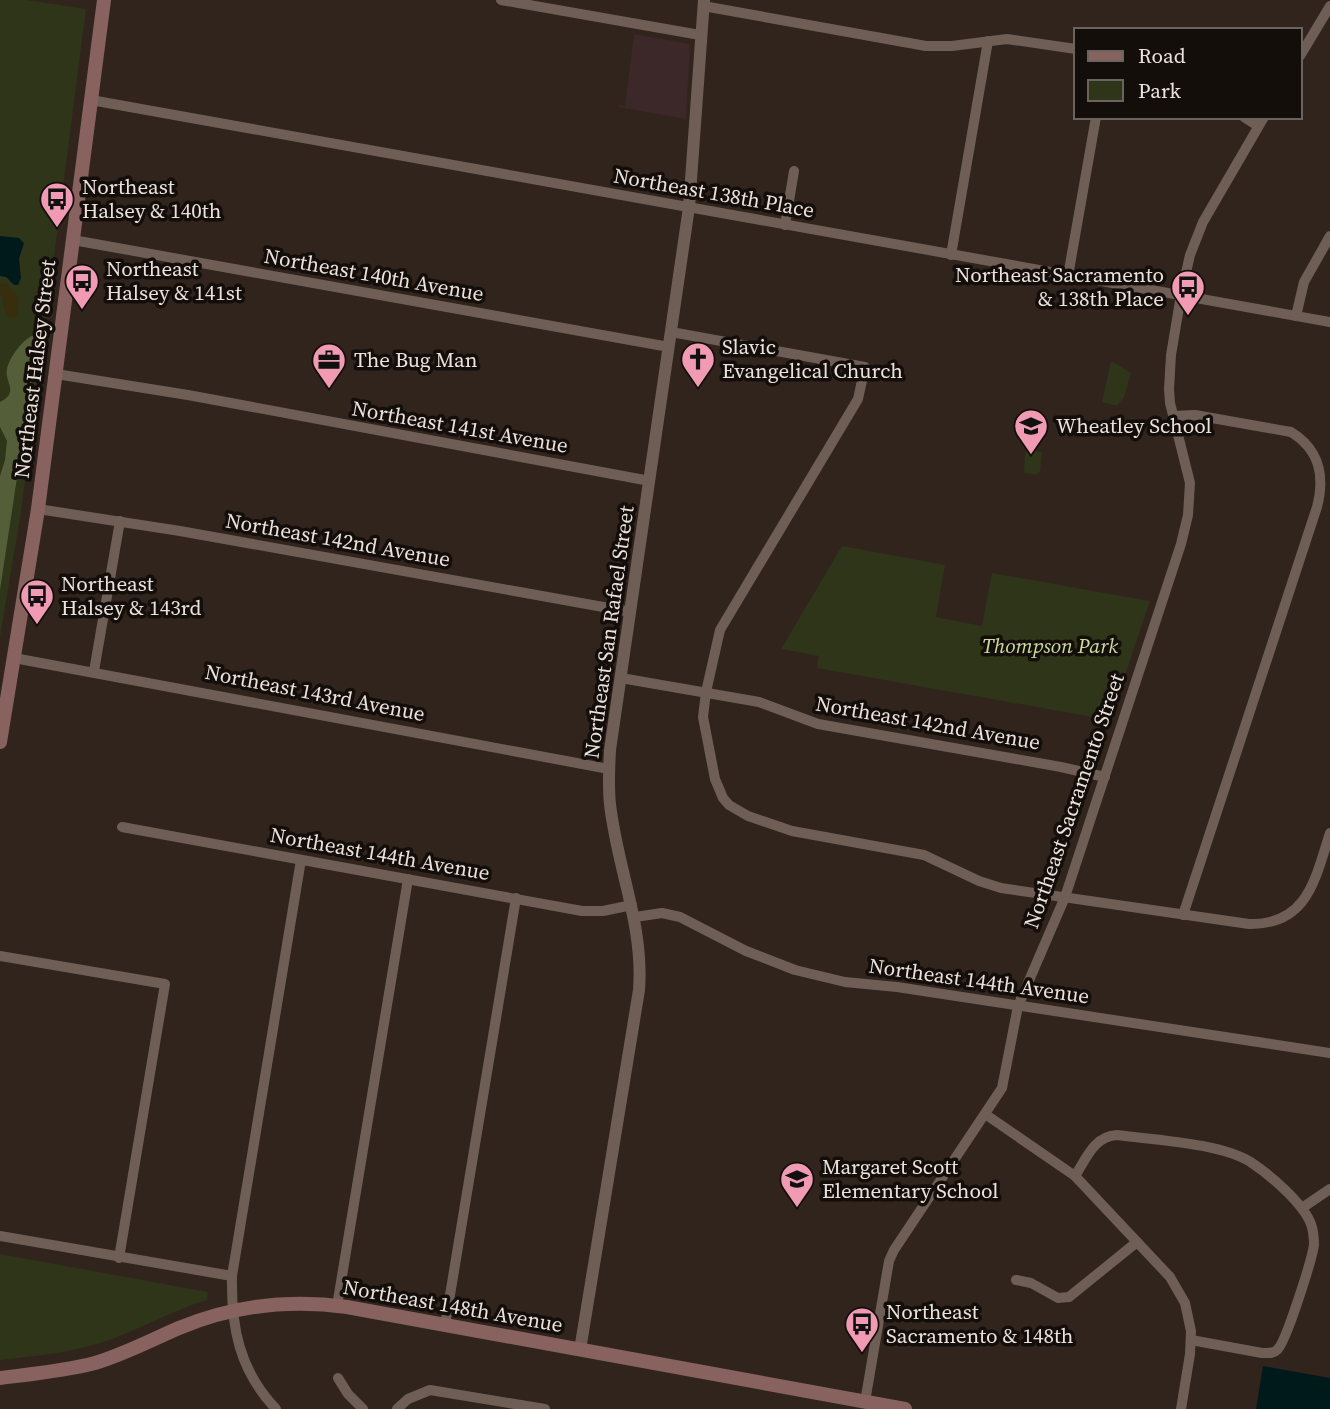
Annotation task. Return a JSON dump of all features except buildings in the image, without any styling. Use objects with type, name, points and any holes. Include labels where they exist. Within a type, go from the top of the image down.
[{"type":"main road","name":"Northeast Halsey Street","points":[[0,742],[38,509],[104,0]]},
{"type":"main road","name":"Northeast 148th Avenue","points":[[0,1378],[96,1363],[191,1323],[231,1312],[277,1304],[337,1306],[905,1409]]},
{"type":"street","points":[[501,0],[701,35]]},
{"type":"street","points":[[564,12],[566,0]]},
{"type":"street","points":[[704,3],[926,46],[952,47],[1015,39],[1074,49]]},
{"type":"street","name":"Northeast San Rafael Street","points":[[580,1350],[638,1001],[640,954],[611,812],[611,738],[688,207],[704,3]]},
{"type":"street","points":[[1302,53],[1330,6]]},
{"type":"street","points":[[951,255],[988,41]]},
{"type":"street","name":"Northeast 138th Place","points":[[92,100],[1330,322]]},
{"type":"street","points":[[1068,276],[1096,119]]},
{"type":"street","name":"Northeast Sacramento Street","points":[[865,1402],[889,1261],[1002,1088],[1018,1006],[1065,897],[1181,544],[1188,515],[1190,483],[1170,403],[1169,371],[1181,296],[1190,255],[1202,222],[1261,122]]},
{"type":"street","points":[[785,225],[794,171]]},
{"type":"street","points":[[1296,316],[1304,282],[1330,236]]},
{"type":"street","name":"Northeast 140th Avenue","points":[[73,240],[669,347]]},
{"type":"street","points":[[671,332],[865,367],[858,399],[720,631],[703,717],[719,790],[737,812],[778,827],[924,855],[990,885],[1249,924],[1265,924],[1282,918],[1293,912],[1308,896],[1330,833]]},
{"type":"street","name":"Northeast 141st Avenue","points":[[56,374],[650,481]]},
{"type":"street","points":[[1173,416],[1195,415],[1291,432],[1315,455],[1322,479],[1317,507],[1183,915]]},
{"type":"street","name":"Northeast 142nd Avenue","points":[[38,509],[120,521],[631,612]]},
{"type":"street","points":[[94,671],[120,521]]},
{"type":"street","name":"Northeast 143rd Avenue","points":[[14,658],[609,769]]},
{"type":"street","name":"Northeast 142nd Avenue","points":[[621,678],[759,702],[818,724],[1105,777]]},
{"type":"street","name":"Northeast 144th Avenue","points":[[122,827],[591,912],[662,913],[680,917],[746,951],[820,976],[1330,1053]]},
{"type":"street","points":[[276,1409],[249,1369],[234,1331],[231,1312],[232,1276],[301,860]]},
{"type":"street","points":[[337,1306],[408,879]]},
{"type":"street","points":[[445,1325],[516,898]]},
{"type":"street","points":[[0,956],[165,984],[119,1258]]},
{"type":"street","points":[[985,1114],[1075,1176],[1170,1277],[1179,1291],[1189,1318],[1191,1340],[1181,1409]]},
{"type":"street","points":[[1075,1176],[1097,1142],[1110,1135],[1117,1135],[1213,1149],[1239,1156],[1263,1171],[1302,1208],[1311,1223],[1314,1244],[1287,1333],[1278,1350],[1262,1353],[1191,1340]]},
{"type":"street","points":[[1302,1208],[1330,1189]]},
{"type":"street","points":[[0,1236],[232,1276]]},
{"type":"street","points":[[1016,1280],[1031,1283],[1058,1298],[1069,1297],[1138,1242]]},
{"type":"street","points":[[338,1378],[348,1394],[363,1409]]},
{"type":"street","points":[[397,1409],[408,1399],[430,1390],[545,1409]]},
{"type":"shaded area","points":[[634,34],[690,44],[686,119],[619,107],[625,106]]},
{"type":"green space","points":[[0,0],[27,0],[86,9],[21,512],[0,637]]},
{"type":"green space","points":[[35,335],[38,339],[0,590],[0,476],[7,441],[0,427],[0,402],[10,391],[7,369],[11,359],[22,344]]},
{"type":"green space","points":[[1111,361],[1131,373],[1124,397],[1117,406],[1102,402]]},
{"type":"green space","points":[[1029,450],[1042,452],[1037,475],[1024,473],[1025,454]]},
{"type":"green space","name":"Thompson Park","points":[[842,546],[945,565],[936,617],[982,626],[992,573],[1150,601],[1110,720],[817,668],[819,656],[781,649]]},
{"type":"green space","points":[[0,1254],[208,1292],[207,1300],[85,1347],[0,1360]]},
{"type":"sand","points":[[6,283],[19,298],[19,311],[15,318],[7,316],[2,300],[0,284]]},
{"type":"water","points":[[0,236],[19,238],[24,243],[19,259],[21,278],[18,285],[0,276]]},
{"type":"water","points":[[1263,1366],[1330,1378],[1330,1409],[1256,1409]]},
{"type":"place","name":"Northeast Halsey & 140th","points":[[57,229]]},
{"type":"place","name":"Northeast Halsey & 141st","points":[[82,311]]},
{"type":"place","name":"Northeast Sacramento & 138th Place","points":[[1188,317]]},
{"type":"place","name":"Slavic Evangelical Church","points":[[698,389]]},
{"type":"place","name":"The Bug Man","points":[[329,390]]},
{"type":"place","name":"Wheatley School","points":[[1031,456]]},
{"type":"place","name":"Northeast Halsey & 143rd","points":[[37,626]]},
{"type":"place","name":"Margaret Scott Elementary School","points":[[797,1209]]},
{"type":"place","name":"Northeast Sacramento & 148th","points":[[862,1354]]}]
